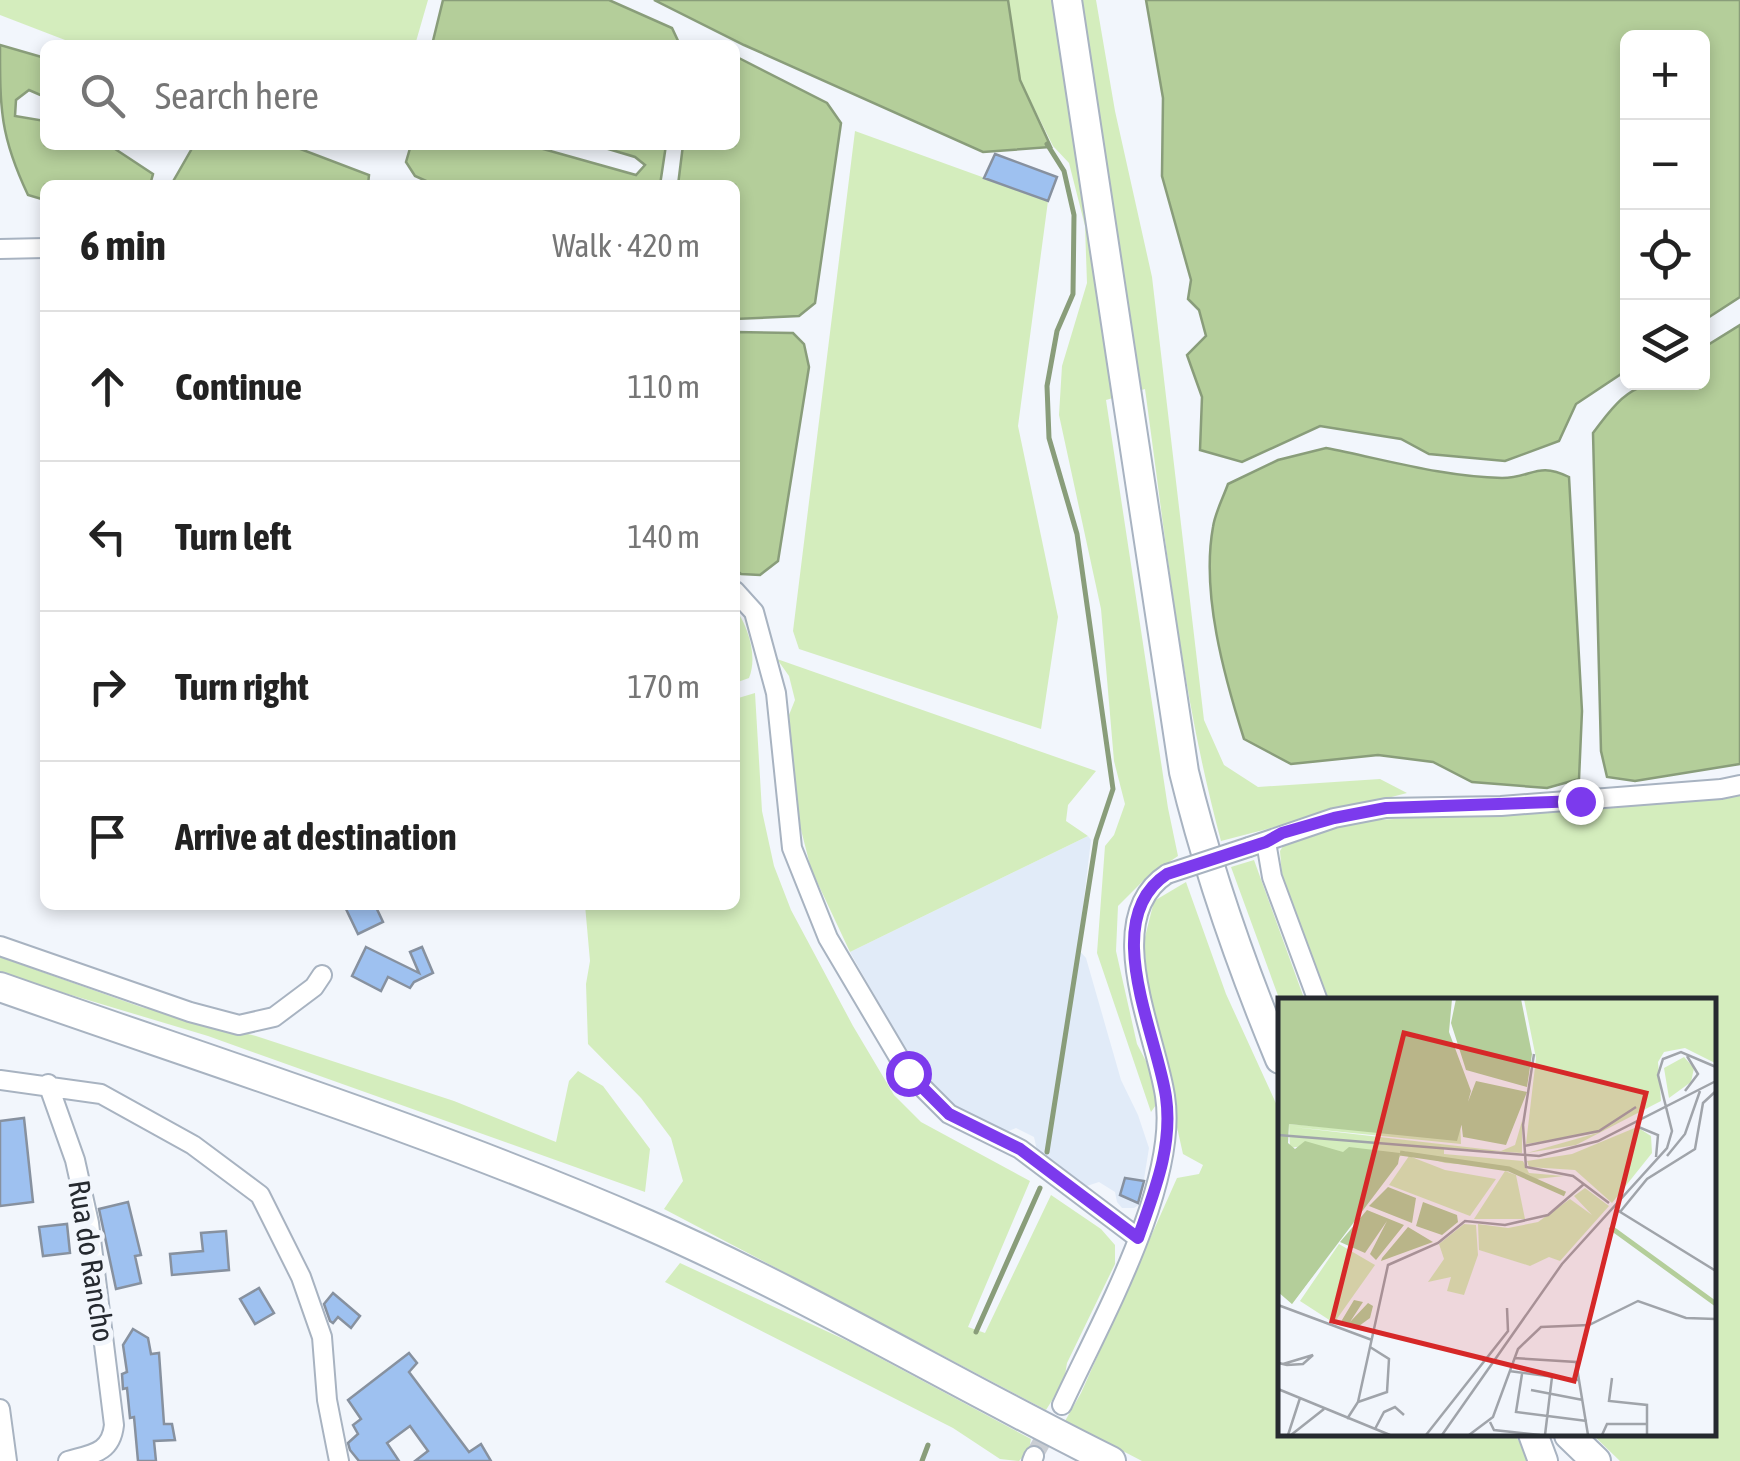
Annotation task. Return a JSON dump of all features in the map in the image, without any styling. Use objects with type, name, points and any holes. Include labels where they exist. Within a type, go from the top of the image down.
[{"type":"main road","points":[[1067,0],[1184,772],[1200,840],[1232,942],[1278,1054]]},
{"type":"main road","points":[[0,987],[433,1138],[578,1194],[843,1318],[1111,1461]]},
{"type":"main road","points":[[1534,1436],[1542,1461]]},
{"type":"main road","points":[[1549,1436],[1570,1461]]},
{"type":"main road","points":[[1571,1436],[1594,1461]]},
{"type":"main road","points":[[1066,1439],[1098,1461]]},
{"type":"street","points":[[0,249],[40,248]]},
{"type":"street","points":[[740,597],[754,612],[776,692],[792,848],[828,938],[908,1073],[949,1114],[1020,1149],[1138,1238]]},
{"type":"street","points":[[1062,1404],[1138,1238],[1165,1160],[1166,1097],[1145,1022],[1135,962],[1138,910],[1150,885],[1167,874],[1282,833],[1386,808],[1520,805],[1721,789],[1740,784]]},
{"type":"street","points":[[1258,844],[1317,998]]},
{"type":"street","points":[[0,946],[190,1012],[239,1025],[274,1017],[314,987],[322,976]]},
{"type":"street","points":[[0,1080],[100,1094],[193,1144],[260,1195],[301,1278],[322,1337],[326,1400],[339,1461]]},
{"type":"street","name":"Rua do Rancho","points":[[48,1084],[74,1160],[89,1223],[114,1425],[112,1441],[101,1452],[68,1461]]},
{"type":"street","points":[[0,1409],[7,1461]]},
{"type":"shaded area","points":[[0,0],[428,0],[416,40],[65,40],[0,15]]},
{"type":"shaded area","points":[[443,0],[609,0],[672,28],[678,40],[433,40]]},
{"type":"shaded area","points":[[654,0],[1096,0],[1115,111],[1152,277],[1204,720],[1224,765],[1258,787],[1380,779],[1407,793],[1221,841],[1185,673],[1145,389],[1106,400],[1178,856],[1147,877],[1118,906],[1116,951],[1137,1044],[1159,1086],[1158,1102],[1151,1112],[1097,953],[1105,846],[1114,835],[1125,804],[1114,761],[1101,609],[1059,415],[1062,366],[1087,283],[1085,226],[1069,163],[1053,146],[1032,104],[983,152]]},
{"type":"shaded area","points":[[654,0],[1008,0],[1020,80],[1051,147],[983,152]]},
{"type":"shaded area","points":[[1146,0],[1740,0],[1740,297],[1710,316],[1710,30],[1620,30],[1620,375],[1576,404],[1559,441],[1505,461],[1429,454],[1401,439],[1320,426],[1242,462],[1200,450],[1202,397],[1187,355],[1206,336],[1199,310],[1188,299],[1191,280],[1162,176],[1163,98]]},
{"type":"shaded area","points":[[0,45],[40,57],[40,95],[29,90],[16,100],[15,116],[40,120],[40,150],[117,150],[153,174],[151,180],[40,180],[40,199],[28,195],[12,156],[0,87]]},
{"type":"shaded area","points":[[740,59],[827,103],[841,123],[815,303],[799,316],[740,319],[740,180],[679,180],[682,150],[740,150]]},
{"type":"shaded area","points":[[855,131],[1048,201],[1018,426],[1058,617],[1041,729],[799,649],[793,631]]},
{"type":"shaded area","points":[[191,150],[303,150],[369,175],[368,180],[174,180]]},
{"type":"shaded area","points":[[410,150],[547,150],[636,175],[645,165],[635,157],[612,150],[665,150],[661,180],[424,180],[415,176],[406,162]]},
{"type":"shaded area","points":[[1740,325],[1740,764],[1635,781],[1607,777],[1601,751],[1593,433],[1617,403],[1635,390],[1710,390],[1710,344]]},
{"type":"shaded area","points":[[740,332],[793,333],[804,344],[809,367],[778,561],[760,575],[741,574]]},
{"type":"shaded area","points":[[1326,448],[1458,474],[1502,478],[1549,470],[1569,477],[1582,711],[1579,779],[1547,788],[1472,782],[1433,762],[1378,755],[1291,764],[1244,739],[1222,662],[1212,606],[1210,552],[1215,516],[1228,484],[1278,460]]},
{"type":"shaded area","points":[[740,616],[752,651],[749,678],[740,681]]},
{"type":"shaded area","points":[[777,659],[1096,771],[1068,805],[1066,821],[1088,836],[850,952],[811,869],[796,810],[789,715],[795,700],[789,676]]},
{"type":"shaded area","points":[[755,693],[762,811],[774,866],[791,910],[894,1095],[921,1122],[1030,1181],[968,1327],[985,1333],[1051,1195],[1101,1229],[1115,1245],[1115,1264],[1067,1363],[1064,1381],[1046,1410],[664,1209],[683,1181],[671,1138],[641,1098],[588,1044],[586,984],[590,961],[585,910],[740,910],[740,698]]},
{"type":"shaded area","points":[[1740,788],[1740,1461],[1620,1461],[1594,1436],[1715,1436],[1715,998],[1328,998],[1283,890],[1280,851],[1288,838],[1343,822],[1580,808]]},
{"type":"shaded area","points":[[1088,836],[1091,840],[1078,949],[1086,958],[1121,1080],[1149,1148],[1140,1204],[1134,1208],[1122,1208],[1115,1192],[1099,1182],[1087,1186],[1038,1155],[1034,1137],[1016,1128],[1004,1133],[948,1102],[911,1060],[850,952]]},
{"type":"shaded area","points":[[1254,860],[1304,998],[1279,998],[1231,867]]},
{"type":"shaded area","points":[[1186,882],[1226,994],[1278,1108],[1278,1436],[1515,1436],[1533,1461],[1142,1461],[1065,1421],[1177,1178],[1199,1174],[1203,1165],[1183,1154],[1149,1002],[1144,941],[1154,901]]},
{"type":"shaded area","points":[[0,957],[141,1007],[256,1036],[454,1101],[556,1142],[569,1081],[578,1071],[603,1086],[650,1149],[645,1192],[208,1036],[21,980],[0,971]]},
{"type":"shaded area","points":[[680,1263],[852,1343],[1031,1439],[1029,1450],[1019,1461],[1000,1459],[953,1428],[665,1282]]},
{"type":"building","points":[[995,154],[1057,177],[1048,201],[984,178]]},
{"type":"building","points":[[346,910],[377,910],[383,922],[358,934]]},
{"type":"building","points":[[366,947],[419,973],[410,952],[422,947],[433,973],[410,988],[388,977],[381,991],[352,976]]},
{"type":"building","points":[[24,1118],[33,1202],[0,1206],[0,1121]]},
{"type":"building","points":[[1125,1178],[1144,1181],[1138,1203],[1120,1195]]},
{"type":"building","points":[[128,1202],[141,1255],[135,1256],[141,1283],[116,1289],[99,1209]]},
{"type":"building","points":[[67,1224],[70,1253],[43,1256],[39,1227]]},
{"type":"building","points":[[226,1231],[229,1270],[172,1275],[170,1254],[203,1251],[201,1233]]},
{"type":"building","points":[[259,1288],[274,1313],[255,1324],[240,1299]]},
{"type":"building","points":[[333,1293],[360,1316],[351,1328],[338,1317],[333,1323],[330,1321],[324,1304]]},
{"type":"building","points":[[133,1329],[148,1338],[151,1354],[159,1353],[164,1424],[172,1424],[175,1440],[154,1441],[156,1461],[138,1461],[134,1417],[130,1418],[127,1388],[123,1389],[122,1374],[127,1372],[123,1345]]},
{"type":"building","points":[[409,1353],[417,1363],[409,1372],[469,1452],[481,1444],[491,1461],[415,1461],[428,1451],[410,1426],[387,1443],[399,1461],[359,1461],[350,1450],[348,1443],[358,1434],[353,1425],[361,1419],[348,1400]]},
{"type":"waterway","points":[[1047,144],[1064,171],[1074,215],[1073,294],[1057,331],[1047,386],[1049,438],[1077,534],[1113,789],[1096,840],[1047,1152]]},
{"type":"waterway","points":[[976,1332],[1040,1188]]},
{"type":"waterway","points":[[922,1461],[928,1445]]},
{"type":"tunnel","points":[[1034,1456],[1062,1405]]},
{"type":"route","points":[[908,1073],[949,1114],[1020,1149],[1138,1238],[1165,1160],[1166,1097],[1145,1022],[1135,962],[1138,910],[1150,885],[1167,874],[1334,818],[1429,805],[1580,801]]}]
